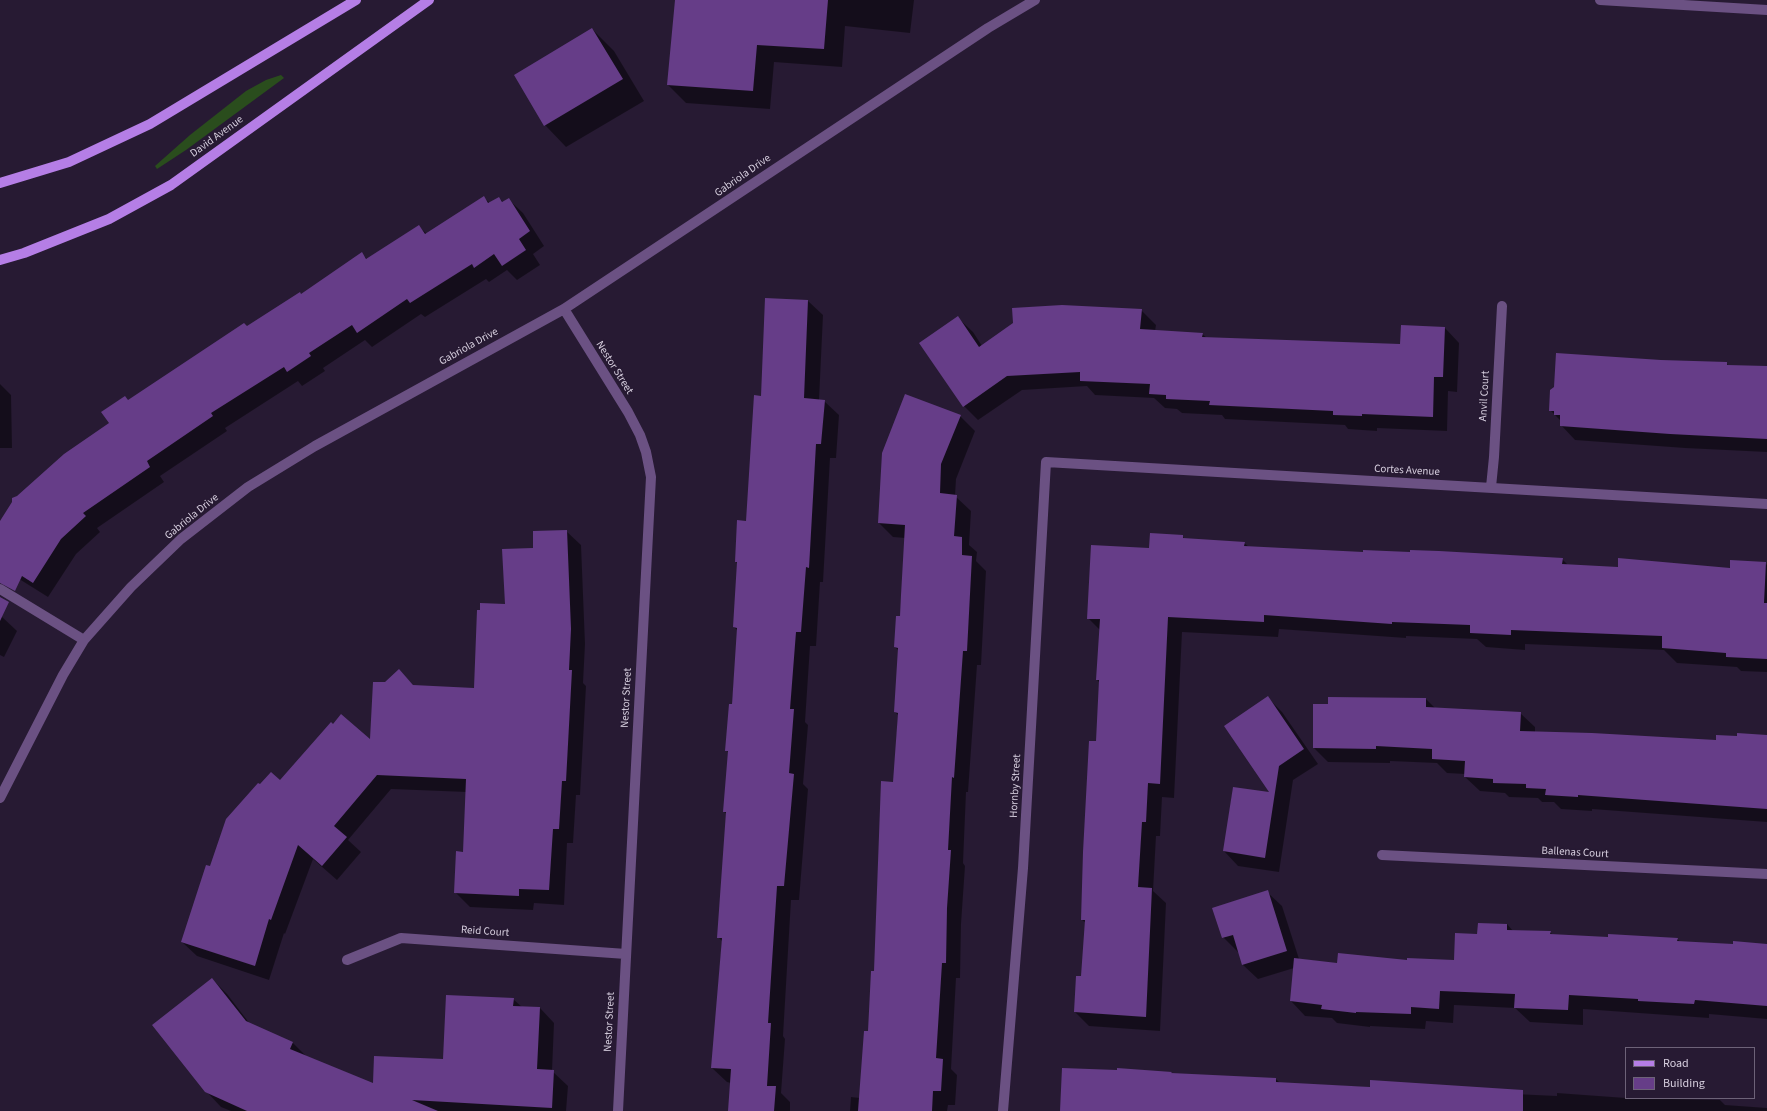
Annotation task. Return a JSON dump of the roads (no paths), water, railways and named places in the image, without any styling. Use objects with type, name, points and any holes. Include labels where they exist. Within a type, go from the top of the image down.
[{"type":"main road","points":[[0,183],[69,162],[150,124],[356,0]]},
{"type":"main road","name":"David Avenue","points":[[0,260],[24,253],[109,219],[171,185],[429,0]]},
{"type":"street","name":"Gabriola Drive","points":[[0,798],[63,675],[84,640],[131,587],[181,539],[248,487],[315,446],[564,309],[988,28],[1035,0]]},
{"type":"street","points":[[1600,0],[1767,10]]},
{"type":"street","name":"Anvil Court","points":[[1490,487],[1494,457],[1502,306]]},
{"type":"street","name":"Nestor Street","points":[[564,309],[640,434],[646,452],[650,477],[618,1111]]},
{"type":"street","name":"Cortes Avenue","points":[[1046,462],[1767,504]]},
{"type":"street","name":"Hornby Street","points":[[1003,1111],[1023,868],[1046,462]]},
{"type":"street","points":[[0,589],[84,640]]},
{"type":"street","name":"Ballenas Court","points":[[1382,855],[1767,874]]},
{"type":"street","name":"Reid Court","points":[[347,960],[401,938],[626,954]]}]
